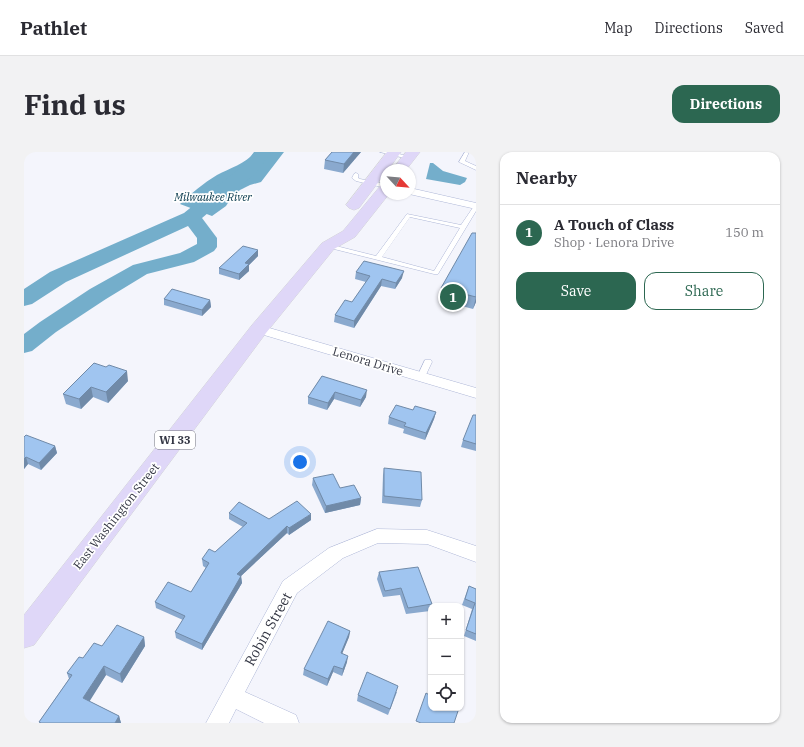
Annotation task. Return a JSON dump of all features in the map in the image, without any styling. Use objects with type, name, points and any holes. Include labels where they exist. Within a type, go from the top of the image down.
[{"type":"main road","name":"East Washington Street","points":[[328,246],[333,230],[370,183],[390,153]]},
{"type":"main road","points":[[404,164],[411,155]]},
{"type":"main road","name":"East Washington Street","points":[[24,636],[259,329],[328,246],[349,234],[380,195]]},
{"type":"street","points":[[416,192],[476,207]]},
{"type":"street","name":"Lenora Drive","points":[[259,329],[476,393]]},
{"type":"street","name":"Robin Street","points":[[217,723],[290,587],[336,553],[377,536],[427,537],[476,554]]},
{"type":"street","points":[[231,696],[288,723]]},
{"type":"lane","points":[[467,152],[462,162],[476,168]]},
{"type":"lane","points":[[390,153],[411,155]]},
{"type":"lane","points":[[356,175],[355,178],[358,180],[380,186]]},
{"type":"lane","points":[[328,246],[436,273],[476,207]]},
{"type":"lane","points":[[378,258],[409,215],[465,224],[476,223]]},
{"type":"lane","points":[[421,377],[428,362]]},
{"type":"water","name":"Milwaukee River","points":[[255,152],[284,152],[261,182],[240,190],[231,198],[226,206],[212,216],[180,204],[207,181],[242,163]]},
{"type":"water","points":[[430,163],[433,163],[443,171],[467,178],[465,182],[460,185],[426,179]]},
{"type":"building","points":[[332,152],[354,152],[344,164],[325,160]]},
{"type":"building","points":[[472,233],[476,233],[476,297],[441,288]]},
{"type":"building","points":[[243,246],[258,250],[245,263],[249,264],[239,274],[219,268]]},
{"type":"building","points":[[364,261],[404,271],[396,283],[382,279],[354,321],[335,315],[345,300],[352,302],[370,276],[356,272]]},
{"type":"building","points":[[172,289],[210,300],[202,310],[164,299]]},
{"type":"building","points":[[94,363],[106,367],[109,365],[127,371],[106,392],[91,387],[79,399],[63,394]]},
{"type":"building","points":[[322,376],[367,390],[361,400],[335,392],[328,403],[308,397]]},
{"type":"building","points":[[396,405],[413,410],[415,406],[436,412],[426,433],[404,426],[406,423],[389,417]]},
{"type":"building","points":[[473,415],[476,415],[476,444],[463,440]]},
{"type":"building","points":[[26,435],[55,446],[39,463],[26,457],[24,459],[24,437]]},
{"type":"building","points":[[384,468],[421,472],[422,500],[384,496]]},
{"type":"building","points":[[333,474],[340,488],[354,485],[361,498],[326,506],[313,478]]},
{"type":"building","points":[[297,501],[311,514],[289,528],[287,526],[237,574],[241,576],[202,644],[175,632],[185,616],[155,602],[168,582],[191,592],[209,563],[202,559],[209,549],[215,552],[247,523],[229,513],[239,502],[269,519]]},
{"type":"building","points":[[418,567],[432,603],[408,608],[401,588],[385,591],[379,572]]},
{"type":"building","points":[[469,586],[476,589],[476,634],[466,630],[475,603],[465,599]]},
{"type":"building","points":[[328,621],[350,631],[341,653],[348,656],[343,669],[334,666],[328,679],[304,669]]},
{"type":"building","points":[[117,625],[144,637],[120,674],[104,666],[83,698],[119,716],[115,723],[39,722],[72,675],[67,673],[79,657],[83,658],[94,643],[102,646]]},
{"type":"building","points":[[367,672],[398,686],[390,709],[358,695]]},
{"type":"building","points":[[426,693],[428,694],[428,711],[458,711],[454,723],[421,723],[416,721]]},
{"type":"waterway","name":"Milwaukee River","points":[[191,217],[251,168],[263,152]]},
{"type":"waterway","name":"Milwaukee River","points":[[24,299],[58,277],[191,217]]},
{"type":"waterway","points":[[24,346],[48,327],[98,294],[140,269],[187,258],[207,247],[207,238],[191,217]]},
{"type":"place","name":"A Touch of Class","points":[[453,297]]}]
